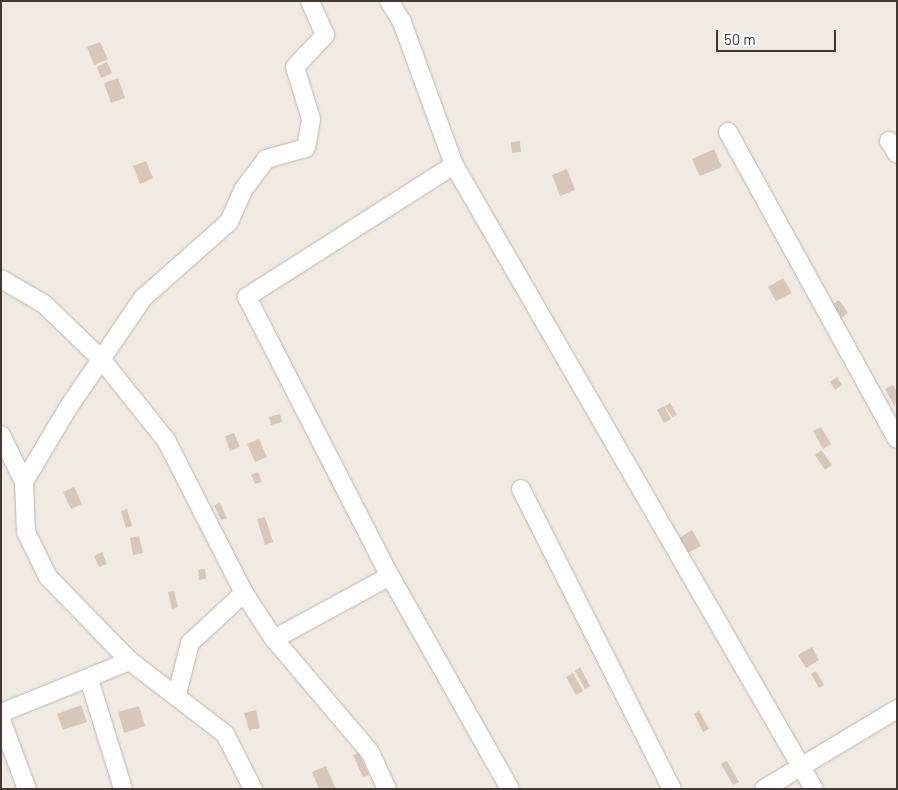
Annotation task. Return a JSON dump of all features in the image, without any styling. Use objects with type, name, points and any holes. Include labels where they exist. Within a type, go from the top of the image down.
[{"type":"street","points":[[24,482],[101,359],[142,298],[229,222],[243,190],[266,160],[306,148],[312,118],[295,67],[325,35],[310,1]]},
{"type":"street","points":[[389,1],[402,22],[454,164],[814,789]]},
{"type":"street","points":[[728,132],[897,439]]},
{"type":"street","points":[[454,164],[247,297],[390,576],[510,789]]},
{"type":"street","points":[[1,279],[44,304],[101,359],[166,440],[244,592],[274,640],[370,752],[388,789]]},
{"type":"street","points":[[1,435],[24,482],[26,532],[48,577],[130,661],[177,694],[226,734],[253,789]]},
{"type":"street","points":[[521,489],[672,789]]},
{"type":"street","points":[[274,640],[390,576]]},
{"type":"street","points":[[177,694],[190,643],[244,592]]},
{"type":"street","points":[[1,713],[130,661]]},
{"type":"street","points":[[89,679],[123,789]]},
{"type":"street","points":[[764,789],[897,709]]},
{"type":"street","points":[[1,720],[27,789]]},
{"type":"building","points":[[100,42],[108,59],[94,65],[87,47]]},
{"type":"building","points":[[107,62],[112,73],[101,78],[97,67]]},
{"type":"building","points":[[118,78],[125,98],[111,103],[104,83]]},
{"type":"building","points":[[520,141],[521,152],[512,153],[511,142]]},
{"type":"building","points":[[714,149],[722,167],[700,176],[692,159]]},
{"type":"building","points":[[146,161],[153,178],[140,184],[133,166]]},
{"type":"building","points":[[567,169],[575,190],[560,196],[552,175]]},
{"type":"building","points":[[783,278],[792,293],[776,301],[768,287]]},
{"type":"building","points":[[839,300],[848,313],[841,318],[832,305]]},
{"type":"building","points":[[837,377],[842,385],[835,390],[830,382]]},
{"type":"building","points":[[893,385],[897,392],[895,407],[885,389]]},
{"type":"building","points":[[670,403],[677,415],[672,417],[665,406]]},
{"type":"building","points":[[664,406],[671,419],[664,423],[657,410]]},
{"type":"building","points":[[280,414],[282,422],[271,425],[269,417]]},
{"type":"building","points":[[821,427],[831,444],[823,449],[813,431]]},
{"type":"building","points":[[234,433],[240,447],[230,451],[225,436]]},
{"type":"building","points":[[259,439],[267,457],[255,462],[247,444]]},
{"type":"building","points":[[821,450],[832,465],[825,470],[815,455]]},
{"type":"building","points":[[258,472],[262,482],[255,484],[251,475]]},
{"type":"building","points":[[74,487],[82,504],[71,509],[63,492]]},
{"type":"building","points":[[220,503],[227,518],[221,520],[214,505]]},
{"type":"building","points":[[127,509],[132,526],[126,528],[121,511]]},
{"type":"building","points":[[265,517],[273,542],[265,545],[257,519]]},
{"type":"building","points":[[692,530],[701,546],[684,555],[676,540]]},
{"type":"building","points":[[139,536],[143,553],[133,555],[130,538]]},
{"type":"building","points":[[102,552],[107,564],[99,567],[94,556]]},
{"type":"building","points":[[205,569],[206,579],[199,580],[198,570]]},
{"type":"building","points":[[174,591],[178,607],[172,609],[168,592]]},
{"type":"building","points":[[812,647],[819,660],[806,668],[798,655]]},
{"type":"building","points":[[580,667],[590,686],[585,689],[575,671]]},
{"type":"building","points":[[816,671],[824,685],[819,688],[811,674]]},
{"type":"building","points":[[573,673],[583,691],[576,695],[566,677]]},
{"type":"building","points":[[81,705],[87,722],[63,730],[57,714]]},
{"type":"building","points":[[139,706],[145,726],[124,733],[118,712]]},
{"type":"building","points":[[256,710],[260,728],[249,730],[244,713]]},
{"type":"building","points":[[699,711],[709,729],[703,732],[694,714]]},
{"type":"building","points":[[359,753],[369,775],[363,777],[353,755]]},
{"type":"building","points":[[727,761],[739,782],[733,785],[721,764]]},
{"type":"building","points":[[326,766],[336,789],[319,789],[312,772]]}]
